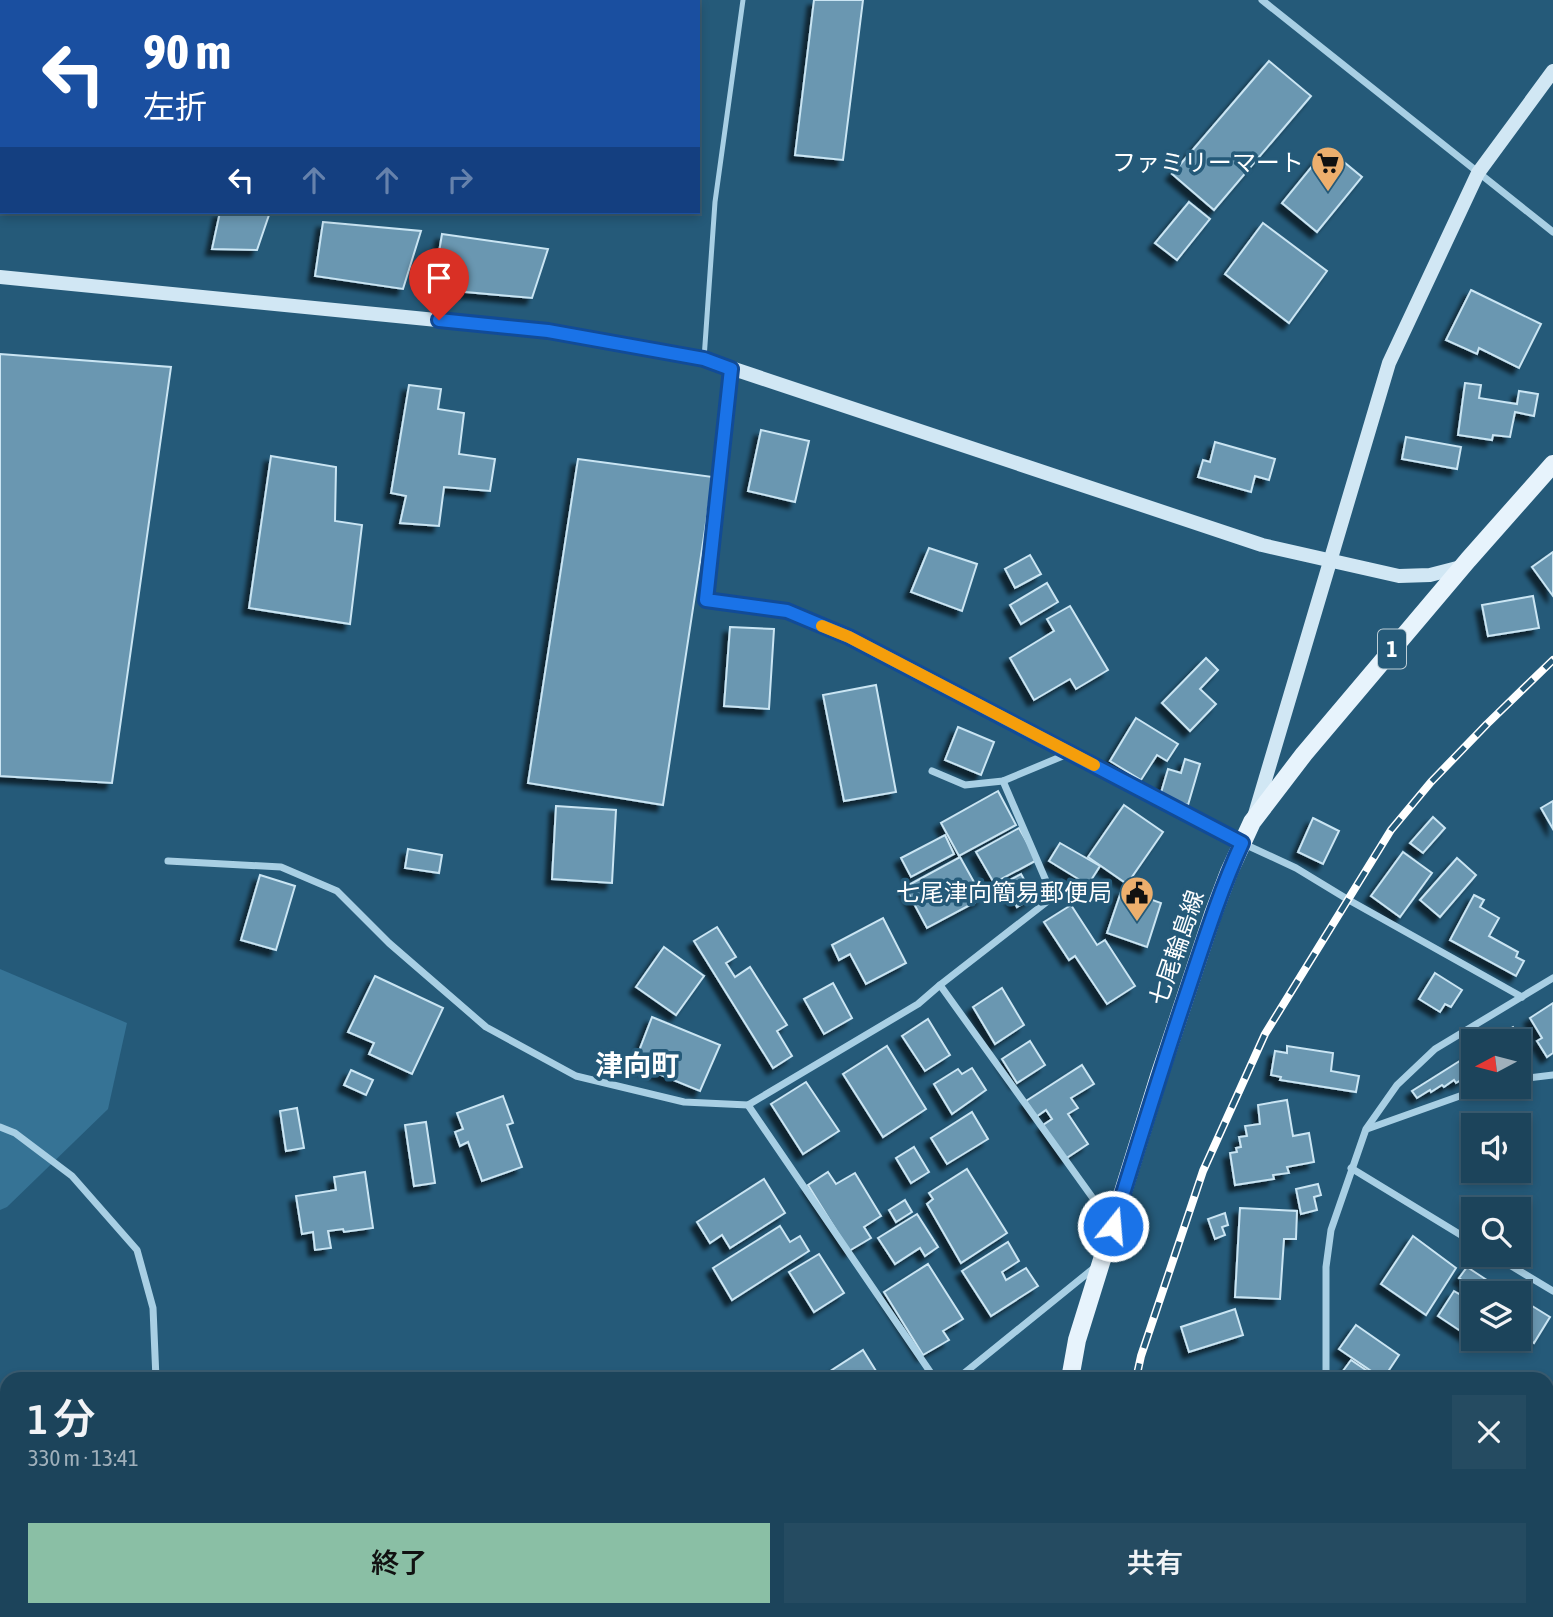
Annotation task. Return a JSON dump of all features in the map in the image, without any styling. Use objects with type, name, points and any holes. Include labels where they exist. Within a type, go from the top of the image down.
[{"type":"main road","name":"七尾輪島線","points":[[1071,1372],[1077,1340],[1192,976],[1228,872],[1252,822],[1304,754],[1461,567],[1553,464]]},
{"type":"street","points":[[1262,0],[1553,232]]},
{"type":"street","points":[[1252,822],[1389,363],[1478,173],[1553,71]]},
{"type":"street","points":[[0,277],[548,331],[704,359],[1262,545],[1399,576],[1430,575],[1461,567]]},
{"type":"street","points":[[706,600],[787,611],[849,637],[1242,843],[1296,868],[1522,997]]},
{"type":"street","points":[[932,771],[965,785],[1003,781],[1070,753]]},
{"type":"street","points":[[168,861],[281,867],[337,891],[389,943],[486,1027],[576,1076],[684,1102],[748,1105],[918,1004],[1053,897],[1003,781]]},
{"type":"street","points":[[1326,1372],[1326,1268],[1329,1242],[1350,1168],[1366,1129],[1396,1085],[1435,1049],[1553,978]]},
{"type":"street","points":[[940,985],[1113,1226]]},
{"type":"street","points":[[1531,1078],[1553,1075]]},
{"type":"street","points":[[1366,1129],[1461,1095]]},
{"type":"street","points":[[748,1105],[930,1372]]},
{"type":"street","points":[[0,1127],[15,1133],[72,1176],[137,1250],[153,1308],[156,1372]]},
{"type":"street","points":[[1350,1168],[1461,1235]]},
{"type":"street","points":[[966,1372],[1101,1263]]},
{"type":"street","points":[[1513,1267],[1553,1291]]},
{"type":"lane","points":[[704,359],[715,202],[743,0]]},
{"type":"lane","points":[[706,600],[731,369]]},
{"type":"shaded area","points":[[0,969],[127,1023],[108,1109],[7,1207],[0,1210]]},
{"type":"building","points":[[814,0],[863,0],[843,160],[795,155]]},
{"type":"building","points":[[1269,61],[1311,96],[1214,210],[1172,174]]},
{"type":"building","points":[[1327,148],[1362,177],[1317,232],[1282,203]]},
{"type":"building","points":[[1189,202],[1210,219],[1177,260],[1155,243]]},
{"type":"building","points":[[220,214],[269,214],[257,250],[212,249]]},
{"type":"building","points":[[323,222],[421,231],[403,289],[315,276]]},
{"type":"building","points":[[1263,223],[1327,271],[1289,323],[1225,274]]},
{"type":"building","points":[[442,234],[548,249],[532,298],[433,289]]},
{"type":"building","points":[[1471,290],[1541,324],[1519,368],[1479,348],[1477,354],[1446,340]]},
{"type":"building","points":[[0,354],[171,367],[112,783],[0,776]]},
{"type":"building","points":[[1465,383],[1481,385],[1479,398],[1517,404],[1519,391],[1538,394],[1534,416],[1515,412],[1510,437],[1493,435],[1492,440],[1458,435]]},
{"type":"building","points":[[409,385],[441,389],[438,409],[464,413],[459,454],[495,459],[490,491],[444,487],[439,526],[400,523],[406,496],[391,493]]},
{"type":"building","points":[[761,430],[809,441],[795,502],[748,491]]},
{"type":"building","points":[[1406,437],[1461,447],[1457,469],[1402,459]]},
{"type":"building","points":[[1215,442],[1275,459],[1269,480],[1255,476],[1251,492],[1198,477],[1203,460],[1210,462]]},
{"type":"building","points":[[271,456],[336,467],[335,521],[362,525],[350,624],[249,608]]},
{"type":"building","points":[[578,459],[713,477],[663,805],[528,783]]},
{"type":"building","points":[[929,548],[977,564],[962,611],[911,592]]},
{"type":"building","points":[[1553,552],[1553,596],[1532,567]]},
{"type":"building","points":[[1030,555],[1041,574],[1015,588],[1005,569]]},
{"type":"building","points":[[1047,583],[1058,602],[1021,624],[1010,605]]},
{"type":"building","points":[[1533,596],[1539,628],[1488,636],[1482,605]]},
{"type":"building","points":[[1070,606],[1108,670],[1076,689],[1070,679],[1034,700],[1010,658],[1054,631],[1047,619]]},
{"type":"building","points":[[730,627],[774,629],[769,709],[724,706]]},
{"type":"building","points":[[1206,658],[1218,670],[1200,689],[1216,704],[1190,731],[1162,703]]},
{"type":"building","points":[[876,685],[896,792],[844,801],[823,695]]},
{"type":"building","points":[[1136,718],[1178,744],[1167,761],[1157,755],[1141,780],[1110,761]]},
{"type":"building","points":[[958,727],[994,742],[981,775],[945,760]]},
{"type":"building","points":[[1185,759],[1200,764],[1188,805],[1160,796],[1168,769],[1181,773]]},
{"type":"building","points":[[998,791],[1016,825],[959,856],[941,823]]},
{"type":"building","points":[[1553,801],[1553,829],[1541,808]]},
{"type":"building","points":[[1124,805],[1163,832],[1127,884],[1088,857]]},
{"type":"building","points":[[556,806],[616,810],[612,883],[552,879]]},
{"type":"building","points":[[1433,817],[1445,828],[1423,853],[1410,843]]},
{"type":"building","points":[[1313,818],[1339,831],[1323,864],[1298,852]]},
{"type":"building","points":[[1019,828],[1037,860],[994,883],[976,852]]},
{"type":"building","points":[[945,835],[954,854],[911,877],[901,858]]},
{"type":"building","points":[[1060,843],[1100,866],[1088,885],[1049,861]]},
{"type":"building","points":[[408,849],[442,855],[439,873],[405,868]]},
{"type":"building","points":[[1403,852],[1432,873],[1400,917],[1371,896]]},
{"type":"building","points":[[960,857],[983,898],[927,928],[905,887]]},
{"type":"building","points":[[1457,858],[1476,875],[1440,917],[1420,900]]},
{"type":"building","points":[[1021,874],[1034,897],[1017,907],[1004,883]]},
{"type":"building","points":[[260,875],[295,886],[276,950],[241,940]]},
{"type":"building","points":[[1122,889],[1161,903],[1147,947],[1107,933]]},
{"type":"building","points":[[1474,895],[1484,900],[1480,907],[1499,918],[1489,936],[1518,952],[1516,957],[1524,961],[1516,976],[1450,940]]},
{"type":"building","points":[[1071,905],[1097,945],[1105,940],[1135,986],[1107,1004],[1075,956],[1069,960],[1044,922]]},
{"type":"building","points":[[883,918],[906,963],[866,984],[850,954],[839,960],[832,945]]},
{"type":"building","points":[[717,927],[736,957],[726,963],[735,977],[750,967],[787,1025],[777,1031],[792,1056],[773,1068],[694,941]]},
{"type":"building","points":[[664,947],[704,976],[676,1015],[636,987]]},
{"type":"building","points":[[1435,973],[1462,990],[1451,1007],[1445,1004],[1440,1012],[1419,999]]},
{"type":"building","points":[[375,976],[443,1008],[412,1074],[369,1054],[374,1043],[348,1032]]},
{"type":"building","points":[[833,983],[852,1018],[824,1034],[804,999]]},
{"type":"building","points":[[1002,988],[1024,1025],[995,1044],[973,1007]]},
{"type":"building","points":[[1553,1003],[1553,1053],[1547,1057],[1537,1041],[1542,1038],[1530,1018]]},
{"type":"building","points":[[652,1017],[720,1045],[700,1091],[634,1064]]},
{"type":"building","points":[[928,1019],[950,1055],[925,1071],[902,1036]]},
{"type":"building","points":[[1030,1041],[1045,1065],[1017,1083],[1002,1059]]},
{"type":"building","points":[[887,1046],[926,1109],[883,1137],[843,1074]]},
{"type":"building","points":[[1287,1046],[1333,1053],[1331,1071],[1359,1076],[1356,1092],[1280,1080],[1281,1077],[1271,1075],[1275,1051],[1287,1053]]},
{"type":"building","points":[[1461,1060],[1461,1080],[1456,1083],[1454,1080],[1417,1098],[1412,1091]]},
{"type":"building","points":[[1082,1065],[1094,1084],[1071,1098],[1078,1108],[1068,1114],[1088,1144],[1065,1159],[1043,1125],[1052,1119],[1046,1110],[1036,1117],[1026,1101]]},
{"type":"building","points":[[972,1068],[986,1090],[952,1114],[934,1084],[958,1069],[962,1074]]},
{"type":"building","points":[[351,1070],[373,1080],[366,1095],[344,1085]]},
{"type":"building","points":[[806,1082],[839,1131],[803,1154],[771,1104]]},
{"type":"building","points":[[503,1096],[513,1123],[507,1125],[522,1167],[482,1181],[468,1142],[460,1146],[455,1132],[463,1129],[457,1113]]},
{"type":"building","points":[[1287,1100],[1293,1136],[1309,1133],[1314,1162],[1287,1167],[1289,1173],[1273,1175],[1274,1179],[1235,1185],[1230,1153],[1237,1152],[1236,1148],[1241,1147],[1239,1137],[1247,1136],[1245,1126],[1260,1124],[1258,1105]]},
{"type":"building","points":[[297,1108],[304,1148],[286,1151],[280,1111]]},
{"type":"building","points":[[972,1112],[988,1139],[947,1164],[931,1138]]},
{"type":"building","points":[[426,1122],[435,1183],[414,1186],[405,1125]]},
{"type":"building","points":[[914,1147],[929,1172],[911,1183],[896,1158]]},
{"type":"building","points":[[967,1169],[1007,1233],[961,1263],[927,1204],[933,1199],[929,1193]]},
{"type":"building","points":[[365,1172],[373,1228],[328,1231],[331,1248],[315,1250],[313,1232],[302,1234],[296,1196],[336,1190],[334,1177]]},
{"type":"building","points":[[828,1172],[836,1184],[855,1173],[881,1216],[864,1227],[871,1238],[849,1251],[808,1185]]},
{"type":"building","points":[[764,1179],[785,1213],[730,1248],[722,1235],[710,1243],[697,1222]]},
{"type":"building","points":[[1318,1184],[1321,1195],[1314,1197],[1317,1210],[1301,1214],[1296,1189]]},
{"type":"building","points":[[905,1200],[912,1212],[896,1222],[889,1210]]},
{"type":"building","points":[[1240,1208],[1297,1211],[1296,1239],[1284,1239],[1280,1299],[1235,1297]]},
{"type":"building","points":[[1225,1213],[1228,1225],[1222,1227],[1225,1235],[1215,1239],[1208,1219]]},
{"type":"building","points":[[917,1214],[938,1247],[925,1256],[920,1248],[895,1264],[878,1238]]},
{"type":"building","points":[[780,1226],[790,1242],[800,1236],[809,1251],[732,1300],[713,1268]]},
{"type":"building","points":[[1413,1236],[1456,1268],[1426,1315],[1381,1284]]},
{"type":"building","points":[[1008,1242],[1019,1261],[1002,1272],[1006,1280],[1026,1268],[1038,1286],[991,1316],[962,1271]]},
{"type":"building","points":[[819,1254],[844,1293],[814,1312],[789,1272]]},
{"type":"building","points":[[928,1264],[963,1319],[943,1331],[949,1340],[923,1355],[884,1292]]},
{"type":"building","points":[[1467,1267],[1488,1281],[1463,1281],[1459,1278]]},
{"type":"building","points":[[1454,1291],[1459,1294],[1461,1291],[1461,1331],[1438,1316]]},
{"type":"building","points":[[1531,1305],[1550,1317],[1534,1343],[1531,1341]]},
{"type":"building","points":[[1235,1309],[1243,1335],[1189,1352],[1181,1327]]},
{"type":"building","points":[[1356,1325],[1399,1355],[1388,1372],[1373,1372],[1339,1349]]},
{"type":"building","points":[[863,1350],[877,1372],[829,1372]]},
{"type":"building","points":[[1351,1360],[1369,1372],[1342,1372]]},
{"type":"railway","points":[[1138,1372],[1203,1171],[1265,1034],[1391,830],[1431,782],[1553,660]]},
{"type":"slow traffic","points":[[822,626],[849,637],[1094,765]]},
{"type":"place","name":"ファミリーマート","points":[[1328,193]]},
{"type":"place","name":"七尾津向簡易郵便局","points":[[1137,923]]},
{"type":"district","name":"津向町","points":[[637,1065]]},
{"type":"route","points":[[439,320],[548,331],[704,359],[731,369],[706,600],[787,611],[849,637],[1242,843],[1228,872],[1205,937],[1113,1226]]}]
